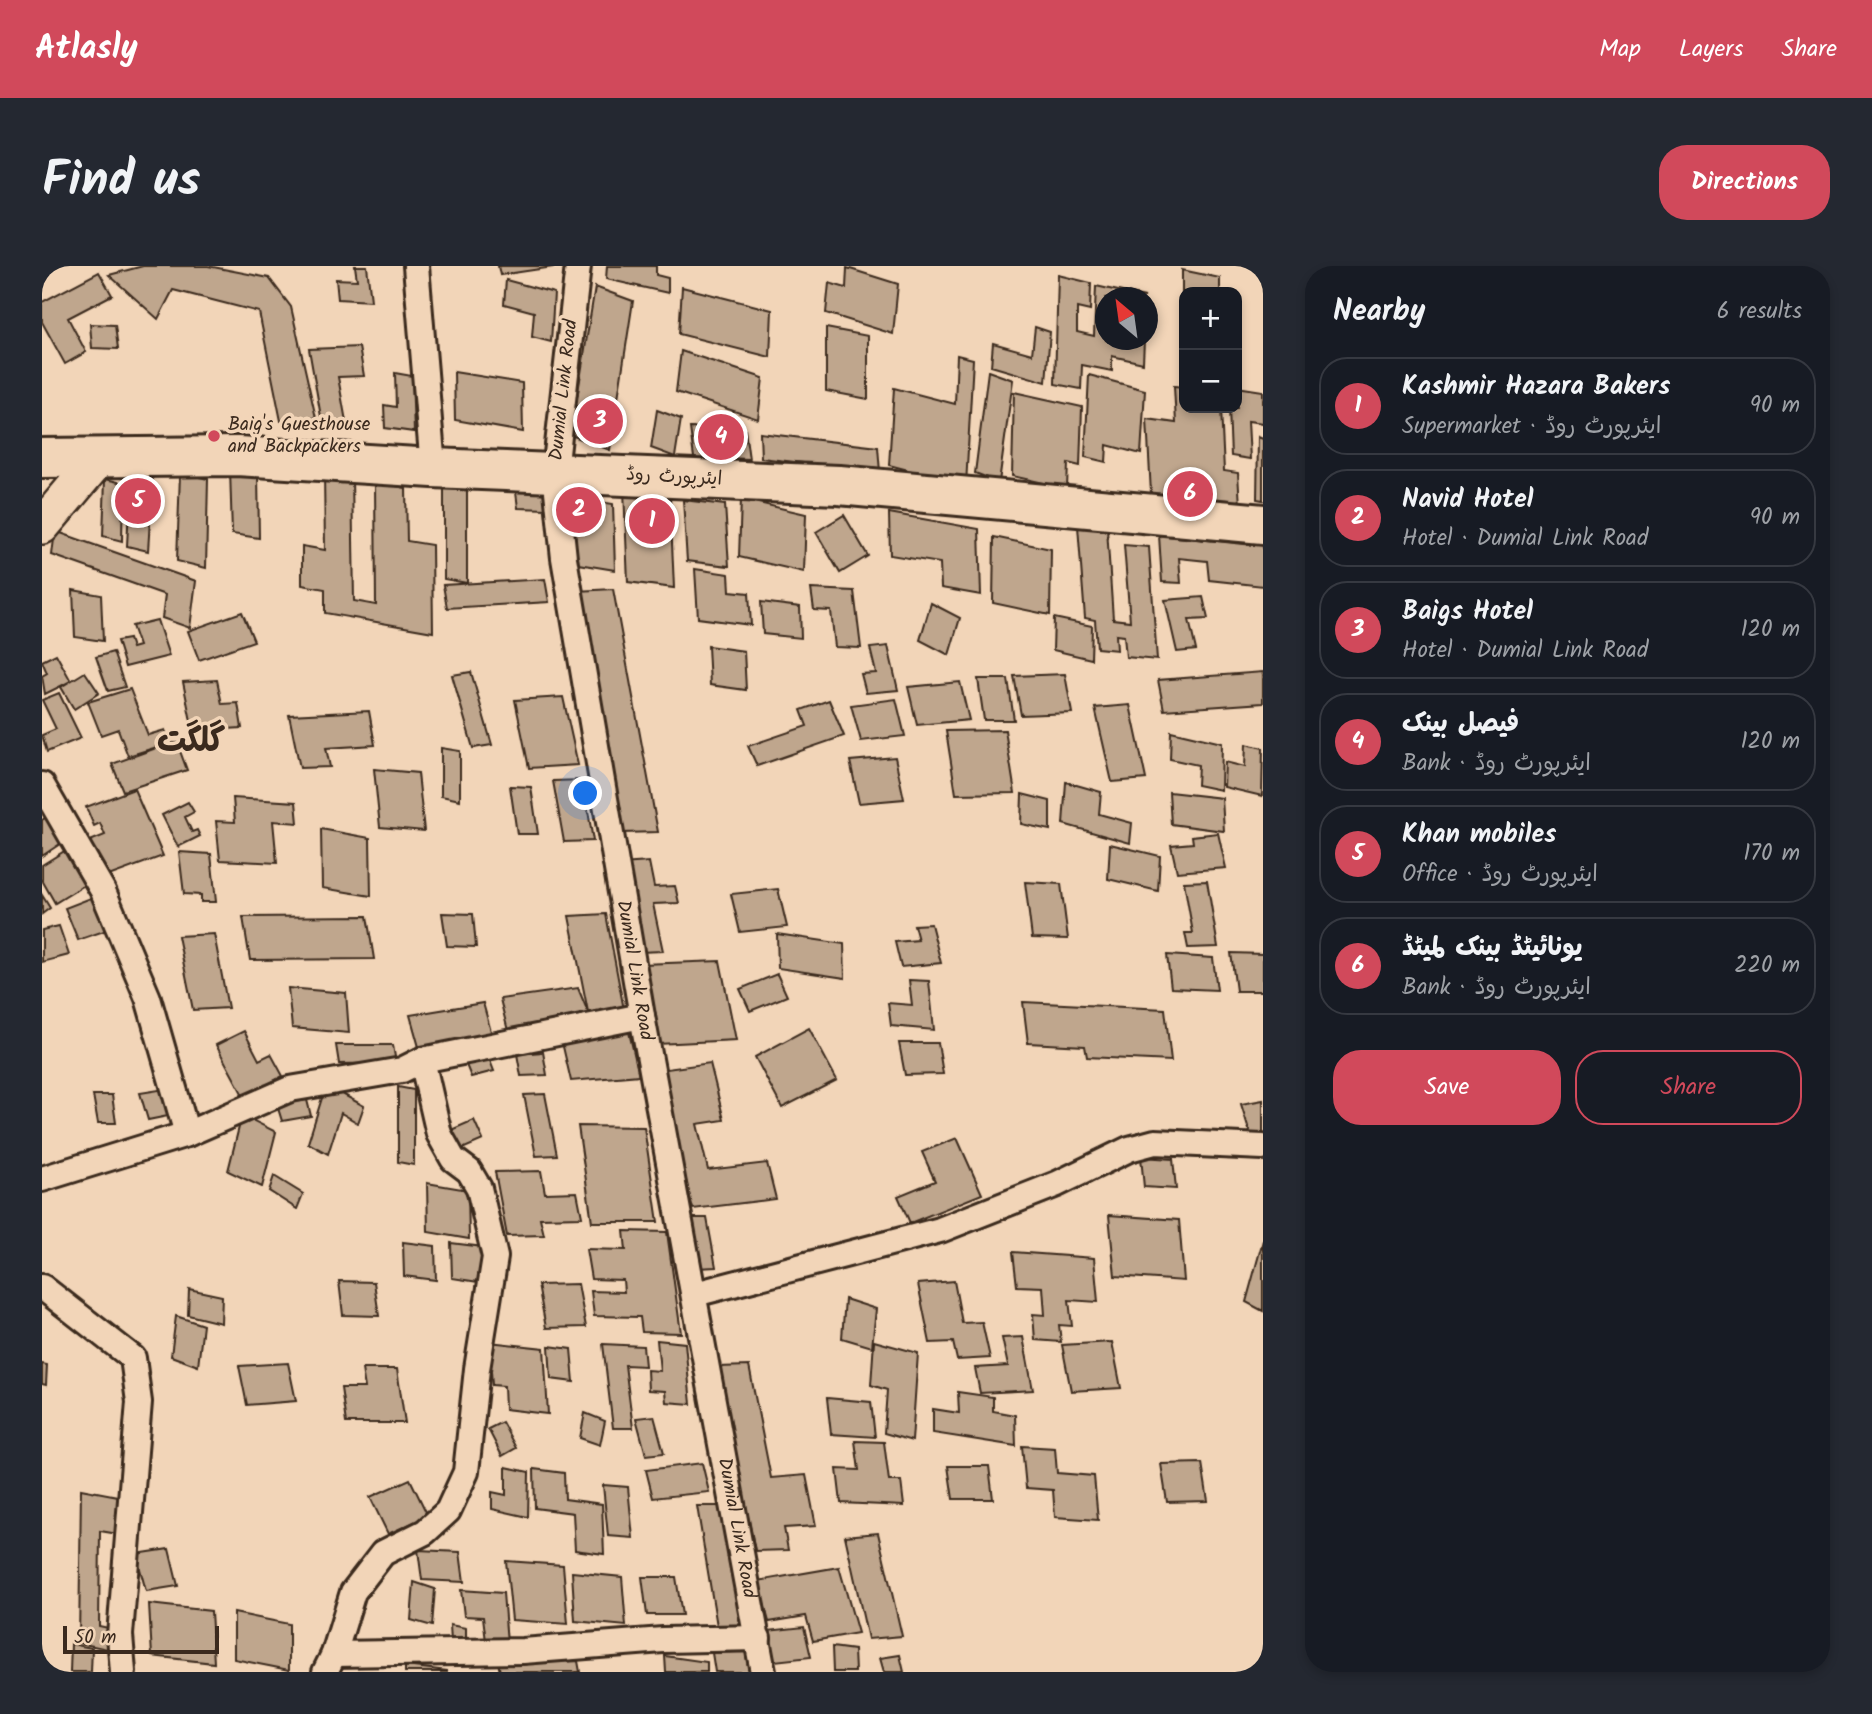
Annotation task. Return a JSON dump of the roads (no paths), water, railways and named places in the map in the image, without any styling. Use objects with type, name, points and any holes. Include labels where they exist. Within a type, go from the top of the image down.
[{"type":"highway","name":"ایئرپورٹ روڈ","points":[[42,458],[237,456],[433,468],[839,485],[1263,524]]},
{"type":"main road","points":[[42,526],[100,457]]},
{"type":"street","points":[[416,266],[433,468]]},
{"type":"street","name":"Dumial Link Road","points":[[578,266],[555,472],[564,558],[642,1016],[763,1672]]},
{"type":"street","points":[[42,785],[103,891],[148,998],[187,1134]]},
{"type":"street","points":[[42,1179],[187,1134],[290,1090],[402,1070],[422,1060],[642,1016]]},
{"type":"street","points":[[422,1060],[439,1134],[453,1159],[469,1171],[479,1188],[495,1257],[477,1369],[466,1472],[448,1511],[425,1532],[383,1553],[352,1592],[329,1663],[663,1640],[758,1638]]},
{"type":"street","points":[[695,1294],[940,1230],[1057,1184],[1129,1149],[1155,1142],[1263,1147]]},
{"type":"street","points":[[42,1287],[133,1358],[139,1402],[120,1635],[122,1672]]},
{"type":"place","name":"Baigs Hotel","points":[[600,421]]},
{"type":"place","name":"Baig's Guesthouse and Backpackers","points":[[214,436]]},
{"type":"place","name":"فیصل بینک","points":[[721,437]]},
{"type":"place","name":"یونائیٹڈ بینک لمیٹڈ","points":[[1190,494]]},
{"type":"place","name":"Khan mobiles","points":[[138,501]]},
{"type":"place","name":"Navid Hotel","points":[[579,510]]},
{"type":"place","name":"Kashmir Hazara Bakers","points":[[652,521]]},
{"type":"district","name":"گلگت","points":[[191,742]]}]
